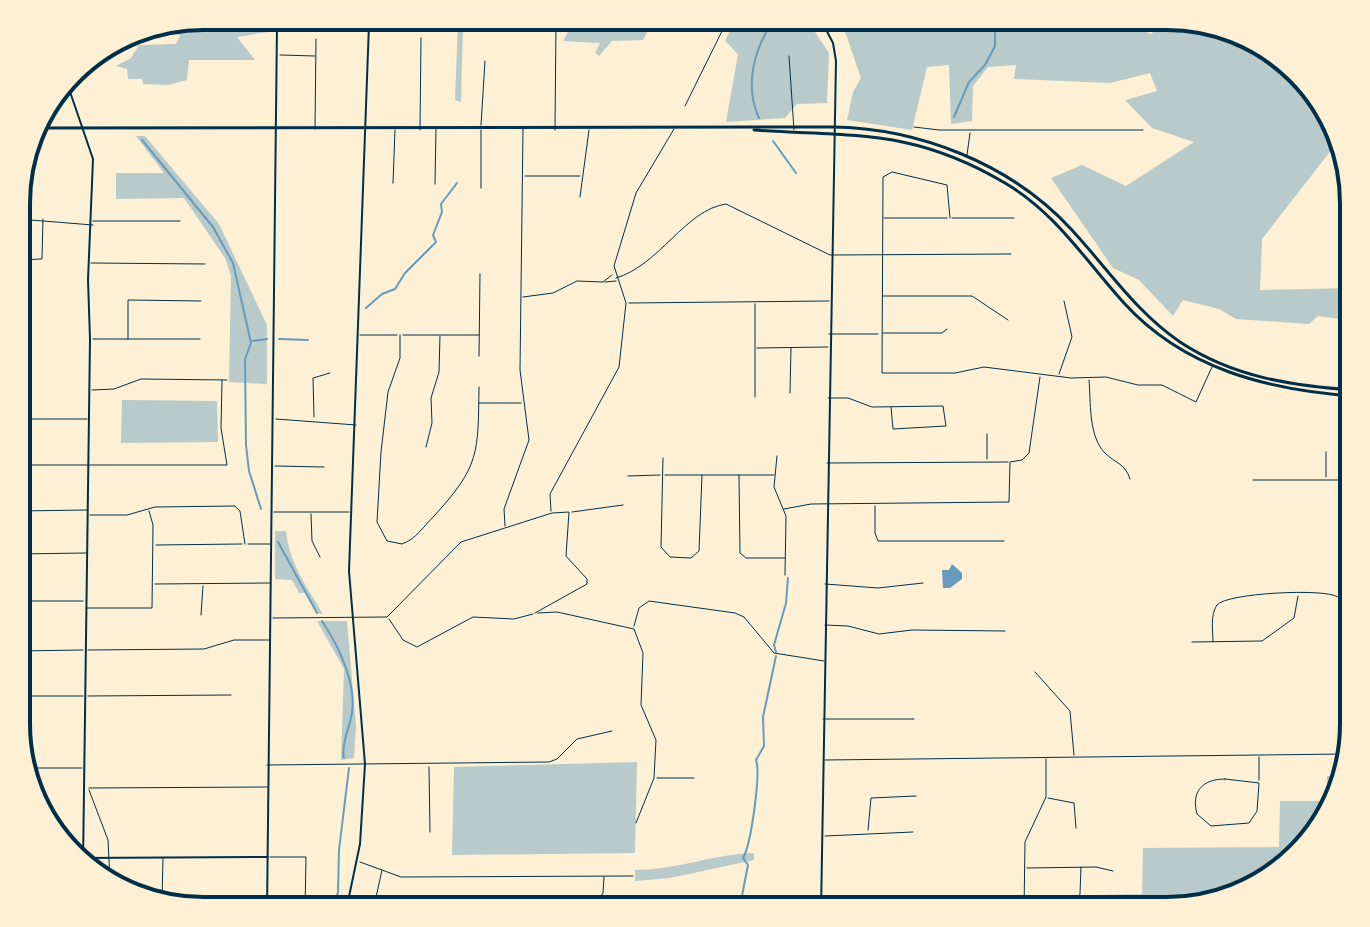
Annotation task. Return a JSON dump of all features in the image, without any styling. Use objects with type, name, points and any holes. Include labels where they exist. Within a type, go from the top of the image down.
[{"type":"main road","points":[[48,128],[738,129],[903,134],[1008,178],[1043,202],[1071,229],[1143,313],[1181,342],[1215,361],[1272,381],[1340,388]]},
{"type":"main road","points":[[965,160],[1030,199],[1068,233],[1125,305],[1161,335],[1212,366],[1271,386],[1340,394]]},
{"type":"street","points":[[267,897],[277,30]]},
{"type":"street","points":[[349,897],[357,862],[365,764],[352,618],[351,512],[368,130],[369,30]]},
{"type":"street","points":[[555,130],[556,30]]},
{"type":"street","points":[[685,106],[723,30]]},
{"type":"street","points":[[821,897],[835,52],[825,30]]},
{"type":"street","points":[[420,130],[421,38]]},
{"type":"street","points":[[315,129],[316,39]]},
{"type":"street","points":[[277,55],[316,56]]},
{"type":"street","points":[[789,56],[794,130]]},
{"type":"street","points":[[481,188],[485,61]]},
{"type":"street","points":[[71,93],[93,159],[93,223],[88,263],[90,390],[83,848]]},
{"type":"street","points":[[914,127],[1143,130]]},
{"type":"street","points":[[435,184],[436,129]]},
{"type":"street","points":[[505,528],[504,509],[529,440],[520,370],[523,129]]},
{"type":"street","points":[[603,282],[614,274],[636,193],[674,129]]},
{"type":"street","points":[[393,183],[395,130]]},
{"type":"street","points":[[580,197],[589,130]]},
{"type":"street","points":[[965,160],[970,130]]},
{"type":"street","points":[[950,218],[947,185],[892,172],[883,177],[882,373],[955,373],[984,367],[1058,377],[1162,385],[1196,402],[1215,361]]},
{"type":"street","points":[[523,176],[582,176]]},
{"type":"street","points":[[521,297],[553,293],[577,281],[617,279],[653,258],[706,211],[726,204],[830,255],[1011,254]]},
{"type":"street","points":[[882,218],[1014,218]]},
{"type":"street","points":[[30,219],[93,223],[180,221]]},
{"type":"street","points":[[30,261],[40,261],[43,219]]},
{"type":"street","points":[[88,263],[205,264]]},
{"type":"street","points":[[479,356],[480,274]]},
{"type":"street","points":[[552,513],[547,499],[619,367],[626,303],[614,274]]},
{"type":"street","points":[[881,296],[972,296],[1008,320]]},
{"type":"street","points":[[128,339],[128,300],[201,301]]},
{"type":"street","points":[[626,303],[829,301]]},
{"type":"street","points":[[1058,377],[1072,337],[1064,301]]},
{"type":"street","points":[[755,302],[755,397]]},
{"type":"street","points":[[829,334],[942,333],[947,329]]},
{"type":"street","points":[[360,335],[479,335]]},
{"type":"street","points":[[400,335],[400,358],[385,408],[377,522],[387,541],[402,544],[414,537],[467,478],[476,456],[479,387]]},
{"type":"street","points":[[426,447],[432,423],[431,398],[439,372],[440,335]]},
{"type":"street","points":[[90,339],[200,339]]},
{"type":"street","points":[[755,348],[828,347]]},
{"type":"street","points":[[790,393],[791,348]]},
{"type":"street","points":[[314,420],[313,378],[330,373]]},
{"type":"street","points":[[827,463],[1022,460],[1029,453],[1041,374]]},
{"type":"street","points":[[1088,377],[1088,398],[1100,445],[1124,465],[1130,479]]},
{"type":"street","points":[[90,390],[114,389],[141,379],[227,380]]},
{"type":"street","points":[[30,465],[227,465],[221,428],[222,380]]},
{"type":"street","points":[[828,398],[848,398],[872,407],[891,407],[945,407],[946,426],[942,429],[893,429],[891,407]]},
{"type":"street","points":[[478,403],[524,403]]},
{"type":"street","points":[[30,419],[89,419]]},
{"type":"street","points":[[273,419],[356,425]]},
{"type":"street","points":[[987,434],[987,462]]},
{"type":"street","points":[[1326,452],[1326,480]]},
{"type":"street","points":[[777,456],[775,494],[784,509],[785,575]]},
{"type":"street","points":[[663,458],[661,547],[666,555],[691,558],[699,551],[702,475]]},
{"type":"street","points":[[784,509],[826,503],[1009,502],[1010,462]]},
{"type":"street","points":[[272,466],[324,467]]},
{"type":"street","points":[[739,475],[739,548],[744,557],[785,558]]},
{"type":"street","points":[[628,476],[774,475]]},
{"type":"street","points":[[1253,480],[1340,480]]},
{"type":"street","points":[[875,504],[878,541],[1004,541]]},
{"type":"street","points":[[270,618],[387,617],[461,542],[552,513],[623,505]]},
{"type":"street","points":[[87,516],[127,515],[148,508],[235,506],[240,511],[245,544]]},
{"type":"street","points":[[86,608],[152,608],[152,517],[148,508]]},
{"type":"street","points":[[30,511],[88,510]]},
{"type":"street","points":[[271,512],[351,512]]},
{"type":"street","points":[[311,512],[312,541],[320,557]]},
{"type":"street","points":[[387,617],[403,640],[417,647],[473,617],[514,619],[535,613],[586,586],[588,581],[566,556],[569,512]]},
{"type":"street","points":[[153,545],[271,544]]},
{"type":"street","points":[[30,554],[87,553]]},
{"type":"street","points":[[152,584],[270,583]]},
{"type":"street","points":[[825,584],[878,588],[923,583]]},
{"type":"street","points":[[201,615],[203,584]]},
{"type":"street","points":[[1213,642],[1214,613],[1225,599],[1327,593],[1340,601]]},
{"type":"street","points":[[1192,642],[1266,639],[1294,618],[1298,594]]},
{"type":"street","points":[[30,601],[86,601]]},
{"type":"street","points":[[636,823],[654,778],[656,740],[641,705],[643,653],[634,629],[639,608],[649,601],[735,613],[744,617],[774,653],[824,661]]},
{"type":"street","points":[[553,603],[557,612]]},
{"type":"street","points":[[535,613],[557,612],[634,629]]},
{"type":"street","points":[[825,625],[848,626],[879,634],[909,630],[1005,631]]},
{"type":"street","points":[[30,651],[204,649],[234,640],[270,640]]},
{"type":"street","points":[[1035,672],[1070,711],[1074,758]]},
{"type":"street","points":[[30,696],[231,695]]},
{"type":"street","points":[[823,719],[914,719]]},
{"type":"street","points":[[267,765],[549,762],[557,759],[577,739],[612,731]]},
{"type":"street","points":[[823,760],[1337,754]]},
{"type":"street","points":[[1259,756],[1259,783],[1257,811],[1249,823],[1211,826],[1197,814],[1196,793],[1207,782],[1225,779],[1259,783]]},
{"type":"street","points":[[1024,897],[1026,834],[1046,797],[1046,758]]},
{"type":"street","points":[[429,765],[430,832]]},
{"type":"street","points":[[36,768],[84,768]]},
{"type":"street","points":[[84,777],[105,828],[110,869]]},
{"type":"street","points":[[654,778],[694,778]]},
{"type":"street","points":[[89,788],[267,787]]},
{"type":"street","points":[[868,832],[871,798],[916,796]]},
{"type":"street","points":[[1046,797],[1074,803],[1076,828]]},
{"type":"street","points":[[821,836],[913,832]]},
{"type":"street","points":[[94,858],[306,857],[305,897]]},
{"type":"street","points":[[162,892],[163,858]]},
{"type":"street","points":[[357,862],[401,877],[633,876]]},
{"type":"street","points":[[1025,868],[1081,867],[1113,871]]},
{"type":"street","points":[[1079,897],[1081,867]]},
{"type":"street","points":[[376,897],[382,870]]},
{"type":"street","points":[[600,897],[604,876]]},
{"type":"shaded area","points":[[274,30],[237,37],[255,60],[189,60],[187,80],[168,85],[143,84],[142,79],[128,79],[127,69],[116,66],[131,58],[139,45],[176,44],[180,36],[173,33]]},
{"type":"shaded area","points":[[458,30],[463,30],[461,102],[455,100]]},
{"type":"shaded area","points":[[569,30],[648,30],[643,40],[612,41],[599,56],[595,53],[600,43],[563,41]]},
{"type":"shaded area","points":[[730,30],[814,30],[829,53],[827,103],[797,104],[785,118],[726,122],[738,54],[725,41]]},
{"type":"shaded area","points":[[844,30],[1142,30],[1151,34],[1156,30],[1178,30],[1233,43],[1281,73],[1311,107],[1331,150],[1262,239],[1260,290],[1340,288],[1340,319],[1318,316],[1309,324],[1236,319],[1219,309],[1183,300],[1173,316],[1139,280],[1113,268],[1051,178],[1082,165],[1126,186],[1194,142],[1152,128],[1125,100],[1157,91],[1150,73],[1110,83],[1014,79],[1016,65],[988,67],[973,86],[972,121],[951,124],[949,65],[927,67],[912,130],[847,120],[853,92],[861,78]]},
{"type":"shaded area","points":[[136,136],[145,136],[219,224],[267,325],[267,384],[229,382],[231,276],[225,258],[184,198],[116,199],[116,173],[164,173]]},
{"type":"shaded area","points":[[1333,156],[1340,194],[1338,190]]},
{"type":"shaded area","points":[[122,400],[217,401],[218,442],[121,443]]},
{"type":"shaded area","points":[[275,531],[286,531],[295,564],[323,614],[316,613],[306,593],[299,593],[292,580],[275,579]]},
{"type":"shaded area","points":[[317,621],[347,621],[356,726],[354,758],[341,760],[344,669]]},
{"type":"shaded area","points":[[637,762],[635,853],[452,855],[454,767]]},
{"type":"shaded area","points":[[1280,801],[1322,801],[1304,829],[1281,854],[1243,879],[1222,888],[1178,897],[1096,897],[1142,894],[1143,848],[1279,847]]},
{"type":"shaded area","points":[[754,853],[754,860],[670,878],[635,881],[635,870]]},
{"type":"water","points":[[952,564],[962,573],[962,579],[950,588],[943,588],[942,570],[949,570]]},
{"type":"waterway","points":[[759,118],[752,93],[753,68],[768,30]]},
{"type":"waterway","points":[[954,117],[969,82],[985,65],[995,46],[995,30]]},
{"type":"waterway","points":[[142,140],[213,227],[233,263],[251,343],[245,359],[246,445],[249,471],[261,509]]},
{"type":"waterway","points":[[773,141],[796,173]]},
{"type":"waterway","points":[[366,308],[382,294],[395,289],[405,273],[436,242],[433,235],[442,212],[441,204],[457,183]]},
{"type":"waterway","points":[[253,341],[267,339]]},
{"type":"waterway","points":[[279,339],[308,340]]},
{"type":"waterway","points":[[278,542],[317,613]]},
{"type":"waterway","points":[[776,652],[774,645],[786,603],[788,578]]},
{"type":"waterway","points":[[322,621],[341,656],[350,683],[352,710],[344,758]]},
{"type":"waterway","points":[[742,897],[748,865],[743,858],[756,793],[756,760],[764,746],[763,717],[776,656]]},
{"type":"waterway","points":[[337,897],[349,768]]}]
